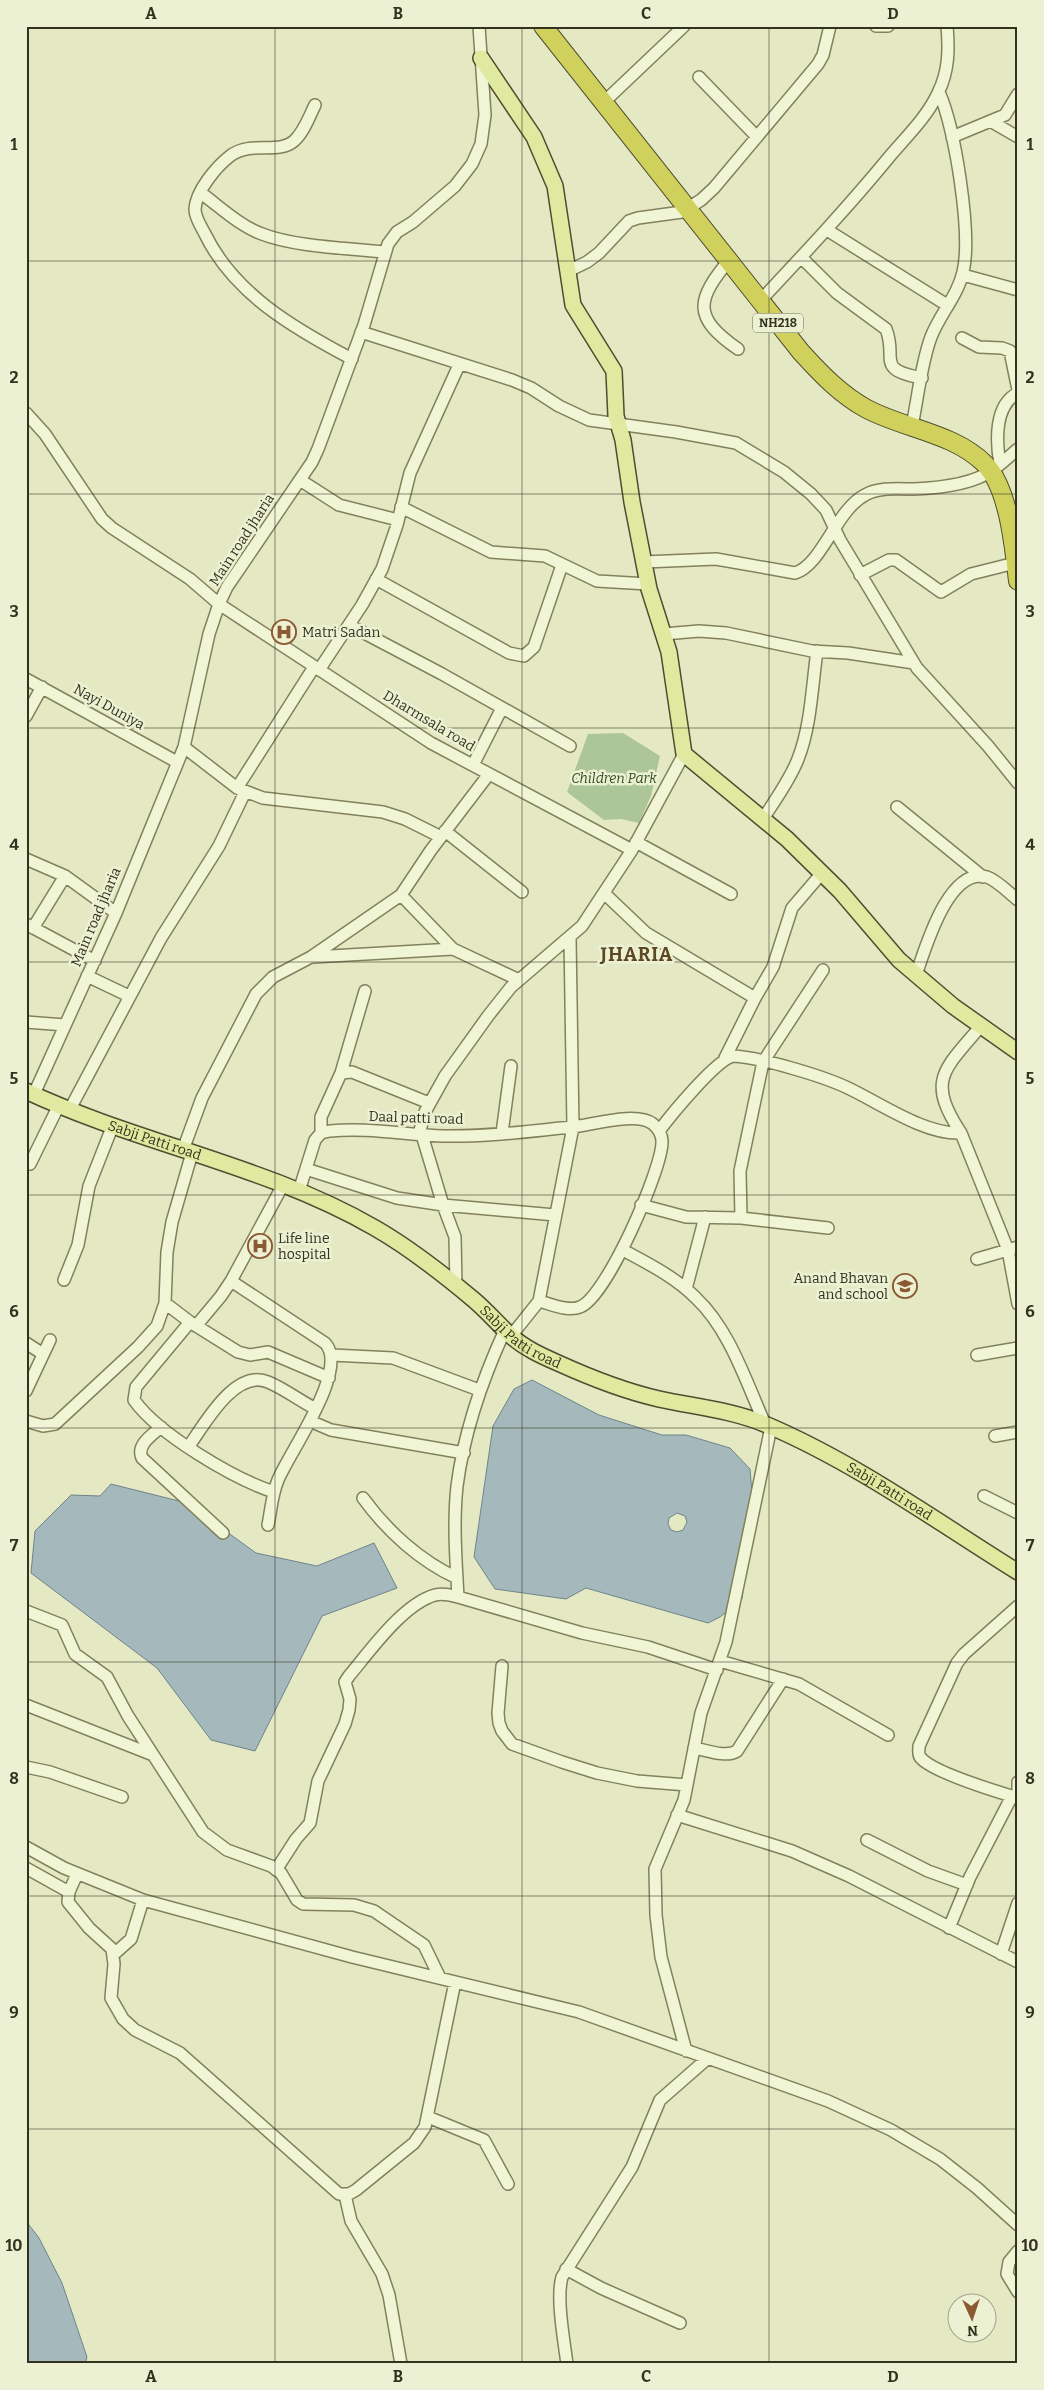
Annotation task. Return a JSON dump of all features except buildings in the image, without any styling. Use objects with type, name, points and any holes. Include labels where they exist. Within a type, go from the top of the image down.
[{"type":"highway","name":"NH218","points":[[544,26],[730,259],[801,352],[842,393],[868,410],[937,435],[995,468],[996,481],[1006,509],[1018,581]]},
{"type":"main road","points":[[481,58],[534,137],[555,186],[573,305],[614,371],[616,410],[648,584],[669,652],[684,754],[763,819],[840,890],[899,960],[980,1027],[1018,1052]]},
{"type":"main road","name":"Sabji Patti road","points":[[30,1093],[113,1125],[299,1191],[377,1229],[456,1286],[508,1333],[531,1350],[588,1377],[659,1399],[724,1412],[768,1426],[838,1460],[1018,1572]]},
{"type":"street","name":"Main road jharia","points":[[30,1093],[88,976],[184,747],[209,634],[219,604],[227,587],[300,480],[318,449],[352,359],[384,252],[398,232],[413,222],[455,186],[477,154],[485,116],[479,26]]},
{"type":"street","points":[[604,102],[684,26]]},
{"type":"street","points":[[568,271],[593,258],[629,221],[682,212],[714,188],[818,64],[823,55],[830,26]]},
{"type":"street","points":[[876,26],[888,26]]},
{"type":"street","points":[[761,300],[826,230],[929,110],[939,92],[947,70],[949,47],[947,26]]},
{"type":"street","points":[[699,77],[756,137]]},
{"type":"street","points":[[912,426],[931,338],[963,275],[967,243],[952,137],[945,106],[939,92]]},
{"type":"street","points":[[952,137],[1005,115],[1018,94]]},
{"type":"street","points":[[315,105],[294,141],[287,146],[250,147],[237,151],[217,168],[201,193],[195,208],[197,220],[211,246],[255,297],[280,318],[308,336],[352,359]]},
{"type":"street","points":[[992,122],[1018,137]]},
{"type":"street","points":[[201,193],[261,234],[294,241],[384,252]]},
{"type":"street","points":[[826,230],[947,305]]},
{"type":"street","points":[[801,257],[837,293],[886,329],[889,337],[888,356],[897,370],[904,374],[922,378]]},
{"type":"street","points":[[730,259],[708,288],[704,306],[710,326],[717,334],[738,349]]},
{"type":"street","points":[[963,275],[1018,290]]},
{"type":"street","points":[[361,332],[531,388],[559,406],[589,420],[620,426],[676,432],[736,443],[784,472],[811,494],[826,510],[860,575],[914,662],[1018,783]]},
{"type":"street","points":[[962,338],[979,347],[1007,349],[1011,354],[1016,372],[1018,392],[1008,401],[1000,419],[995,468]]},
{"type":"street","points":[[30,1164],[65,1107],[174,916],[219,846],[241,790],[316,669],[349,625],[376,579],[388,554],[410,473],[459,365]]},
{"type":"street","name":"Dharmsala road","points":[[26,413],[45,434],[102,519],[140,548],[190,578],[219,604],[431,744],[731,894]]},
{"type":"street","points":[[644,562],[716,559],[795,573],[805,567],[846,510],[870,492],[930,488],[971,480],[995,468],[1018,449]]},
{"type":"street","points":[[300,480],[339,505],[398,520]]},
{"type":"street","points":[[401,507],[491,552],[545,556],[597,582],[648,584]]},
{"type":"street","points":[[860,575],[889,560],[896,560],[941,592],[971,574],[1015,563]]},
{"type":"street","points":[[376,579],[509,653],[524,656],[534,647],[562,565]]},
{"type":"street","points":[[349,625],[570,746]]},
{"type":"street","points":[[664,634],[700,631],[726,633],[817,651],[914,662]]},
{"type":"street","points":[[763,819],[788,779],[799,757],[817,651]]},
{"type":"street","name":"Nayi Duniya","points":[[26,679],[178,762]]},
{"type":"street","points":[[26,716],[42,687]]},
{"type":"street","points":[[473,765],[502,708]]},
{"type":"street","points":[[184,747],[241,790],[283,802],[383,812],[443,834],[522,892]]},
{"type":"street","points":[[456,1286],[455,1237],[421,1134],[429,1103],[460,1053],[519,980],[582,926],[634,846],[684,754]]},
{"type":"street","points":[[26,1421],[43,1426],[55,1424],[138,1347],[157,1326],[166,1303],[167,1252],[172,1222],[202,1098],[256,994],[273,977],[311,957],[401,895],[443,834],[489,774]]},
{"type":"street","points":[[896,807],[983,876],[996,882],[1018,900]]},
{"type":"street","points":[[26,859],[65,876],[116,913]]},
{"type":"street","points":[[539,1301],[570,1309],[580,1307],[589,1301],[623,1250],[659,1159],[662,1138],[659,1131],[725,1058],[773,967],[792,908],[822,873]]},
{"type":"street","points":[[65,876],[30,926],[95,960]]},
{"type":"street","points":[[916,975],[935,921],[943,906],[965,881],[983,876]]},
{"type":"street","points":[[604,893],[646,933],[755,998]]},
{"type":"street","points":[[401,895],[453,949],[519,980]]},
{"type":"street","points":[[458,1597],[455,1522],[457,1487],[478,1390],[508,1333],[539,1301],[573,1127],[570,938]]},
{"type":"street","points":[[311,957],[453,949]]},
{"type":"street","points":[[741,1218],[740,1171],[763,1062],[823,970]]},
{"type":"street","points":[[88,976],[129,996]]},
{"type":"street","points":[[299,1191],[310,1151],[321,1134],[321,1117],[341,1073],[365,992]]},
{"type":"street","points":[[26,1022],[65,1025]]},
{"type":"street","points":[[980,1027],[944,1070],[941,1091],[947,1112],[961,1133],[1013,1248],[1018,1304]]},
{"type":"street","points":[[725,1058],[741,1057],[822,1077],[921,1124],[946,1134],[961,1133]]},
{"type":"street","points":[[502,1133],[511,1066]]},
{"type":"street","points":[[341,1073],[347,1072],[359,1075],[429,1103]]},
{"type":"street","name":"Daal patti road","points":[[321,1134],[341,1130],[457,1136],[573,1127],[640,1119],[653,1124],[659,1131]]},
{"type":"street","points":[[64,1280],[78,1245],[89,1186],[113,1125]]},
{"type":"street","points":[[306,1169],[384,1195],[443,1205],[555,1215]]},
{"type":"street","points":[[274,1492],[252,1485],[230,1474],[161,1427],[138,1405],[134,1394],[136,1387],[221,1296],[283,1185]]},
{"type":"street","points":[[641,1205],[686,1217],[741,1218],[828,1228]]},
{"type":"street","points":[[686,1289],[705,1218]]},
{"type":"street","points":[[978,1259],[1013,1248]]},
{"type":"street","points":[[623,1250],[671,1276],[703,1305],[718,1324],[768,1426],[726,1642],[701,1712],[687,1784],[677,1815],[657,1860],[654,1883],[661,1957],[686,2051]]},
{"type":"street","points":[[231,1280],[326,1343],[330,1347],[332,1355],[329,1378],[316,1410],[289,1455],[274,1492],[268,1525]]},
{"type":"street","points":[[166,1303],[193,1324],[245,1354],[268,1352],[329,1378]]},
{"type":"street","points":[[26,1391],[50,1340]]},
{"type":"street","points":[[26,1344],[43,1354]]},
{"type":"street","points":[[976,1355],[1018,1348]]},
{"type":"street","points":[[332,1355],[394,1358],[478,1390]]},
{"type":"street","points":[[189,1446],[223,1399],[231,1391],[243,1384],[268,1382],[316,1410]]},
{"type":"street","points":[[310,1421],[331,1430],[464,1453]]},
{"type":"street","points":[[161,1427],[142,1446],[141,1455],[222,1534]]},
{"type":"street","points":[[995,1436],[1018,1432]]},
{"type":"street","points":[[984,1496],[1018,1513]]},
{"type":"street","points":[[364,1498],[374,1513],[421,1558],[457,1578]]},
{"type":"street","points":[[276,1870],[296,1839],[310,1823],[318,1781],[345,1724],[349,1710],[350,1699],[345,1682],[348,1676],[391,1627],[416,1604],[436,1595],[458,1597],[582,1633],[783,1680],[811,1690],[888,1736]]},
{"type":"street","points":[[1016,1795],[972,1783],[929,1764],[920,1758],[918,1753],[919,1746],[957,1663],[964,1654],[1018,1606]]},
{"type":"street","points":[[26,1611],[62,1625],[75,1654],[107,1677],[153,1755],[203,1832],[227,1850],[281,1873],[296,1900],[303,1904],[365,1907],[416,1938],[430,1952],[440,1978]]},
{"type":"street","points":[[502,1666],[498,1712],[499,1723],[502,1731],[512,1744],[562,1762],[612,1776],[645,1782],[687,1784]]},
{"type":"street","points":[[694,1748],[723,1754],[732,1754],[737,1751],[783,1680]]},
{"type":"street","points":[[26,1705],[153,1755]]},
{"type":"street","points":[[26,1767],[50,1772],[122,1797]]},
{"type":"street","points":[[949,1928],[967,1885],[1016,1795],[1018,1782]]},
{"type":"street","points":[[677,1815],[792,1851],[849,1876],[1018,1962]]},
{"type":"street","points":[[867,1840],[928,1871],[967,1885]]},
{"type":"street","points":[[26,1847],[77,1874],[143,1900],[455,1982],[579,2012],[828,2101],[891,2130],[940,2159],[1018,2225]]},
{"type":"street","points":[[26,1868],[69,1892]]},
{"type":"street","points":[[77,1874],[69,1892],[68,1902],[70,1907],[89,1928],[109,1945],[114,1956],[111,1998],[114,2008],[128,2025],[180,2053],[335,2192],[345,2195],[356,2190],[414,2143],[425,2128],[455,1982]]},
{"type":"street","points":[[114,1956],[131,1939],[143,1900]]},
{"type":"street","points":[[1001,1954],[1018,1903]]},
{"type":"street","points":[[567,2364],[559,2302],[559,2288],[566,2269],[632,2167],[660,2100],[708,2058]]},
{"type":"street","points":[[428,2117],[484,2140],[508,2184]]},
{"type":"street","points":[[345,2195],[351,2221],[375,2259],[384,2281],[401,2364]]},
{"type":"street","points":[[1018,2250],[1010,2262],[1007,2274],[1018,2292]]},
{"type":"street","points":[[566,2269],[601,2288],[680,2324]]},
{"type":"green space","name":"Children Park","points":[[623,733],[660,756],[651,796],[639,823],[621,819],[604,820],[567,792],[588,734]]},
{"type":"shaded area","points":[[532,1380],[599,1415],[662,1435],[686,1435],[730,1448],[750,1469],[753,1505],[742,1599],[720,1617],[708,1623],[586,1588],[566,1599],[495,1589],[474,1557],[493,1426],[514,1389]],"holes":[[[677,1513],[685,1516],[687,1522],[683,1530],[677,1532],[671,1530],[668,1524],[669,1518]]]},
{"type":"shaded area","points":[[111,1484],[187,1503],[256,1553],[317,1566],[374,1543],[397,1588],[322,1616],[255,1751],[211,1740],[157,1668],[31,1573],[35,1531],[71,1495],[100,1496]]},
{"type":"shaded area","points":[[26,2221],[39,2238],[62,2283],[87,2357],[85,2364],[26,2364]]},
{"type":"place","name":"Matri Sadan","points":[[284,632]]},
{"type":"place","name":"Life line hospital","points":[[260,1246]]},
{"type":"place","name":"Anand Bhavan and school","points":[[905,1286]]},
{"type":"district","name":"JHARIA","points":[[637,954]]}]
